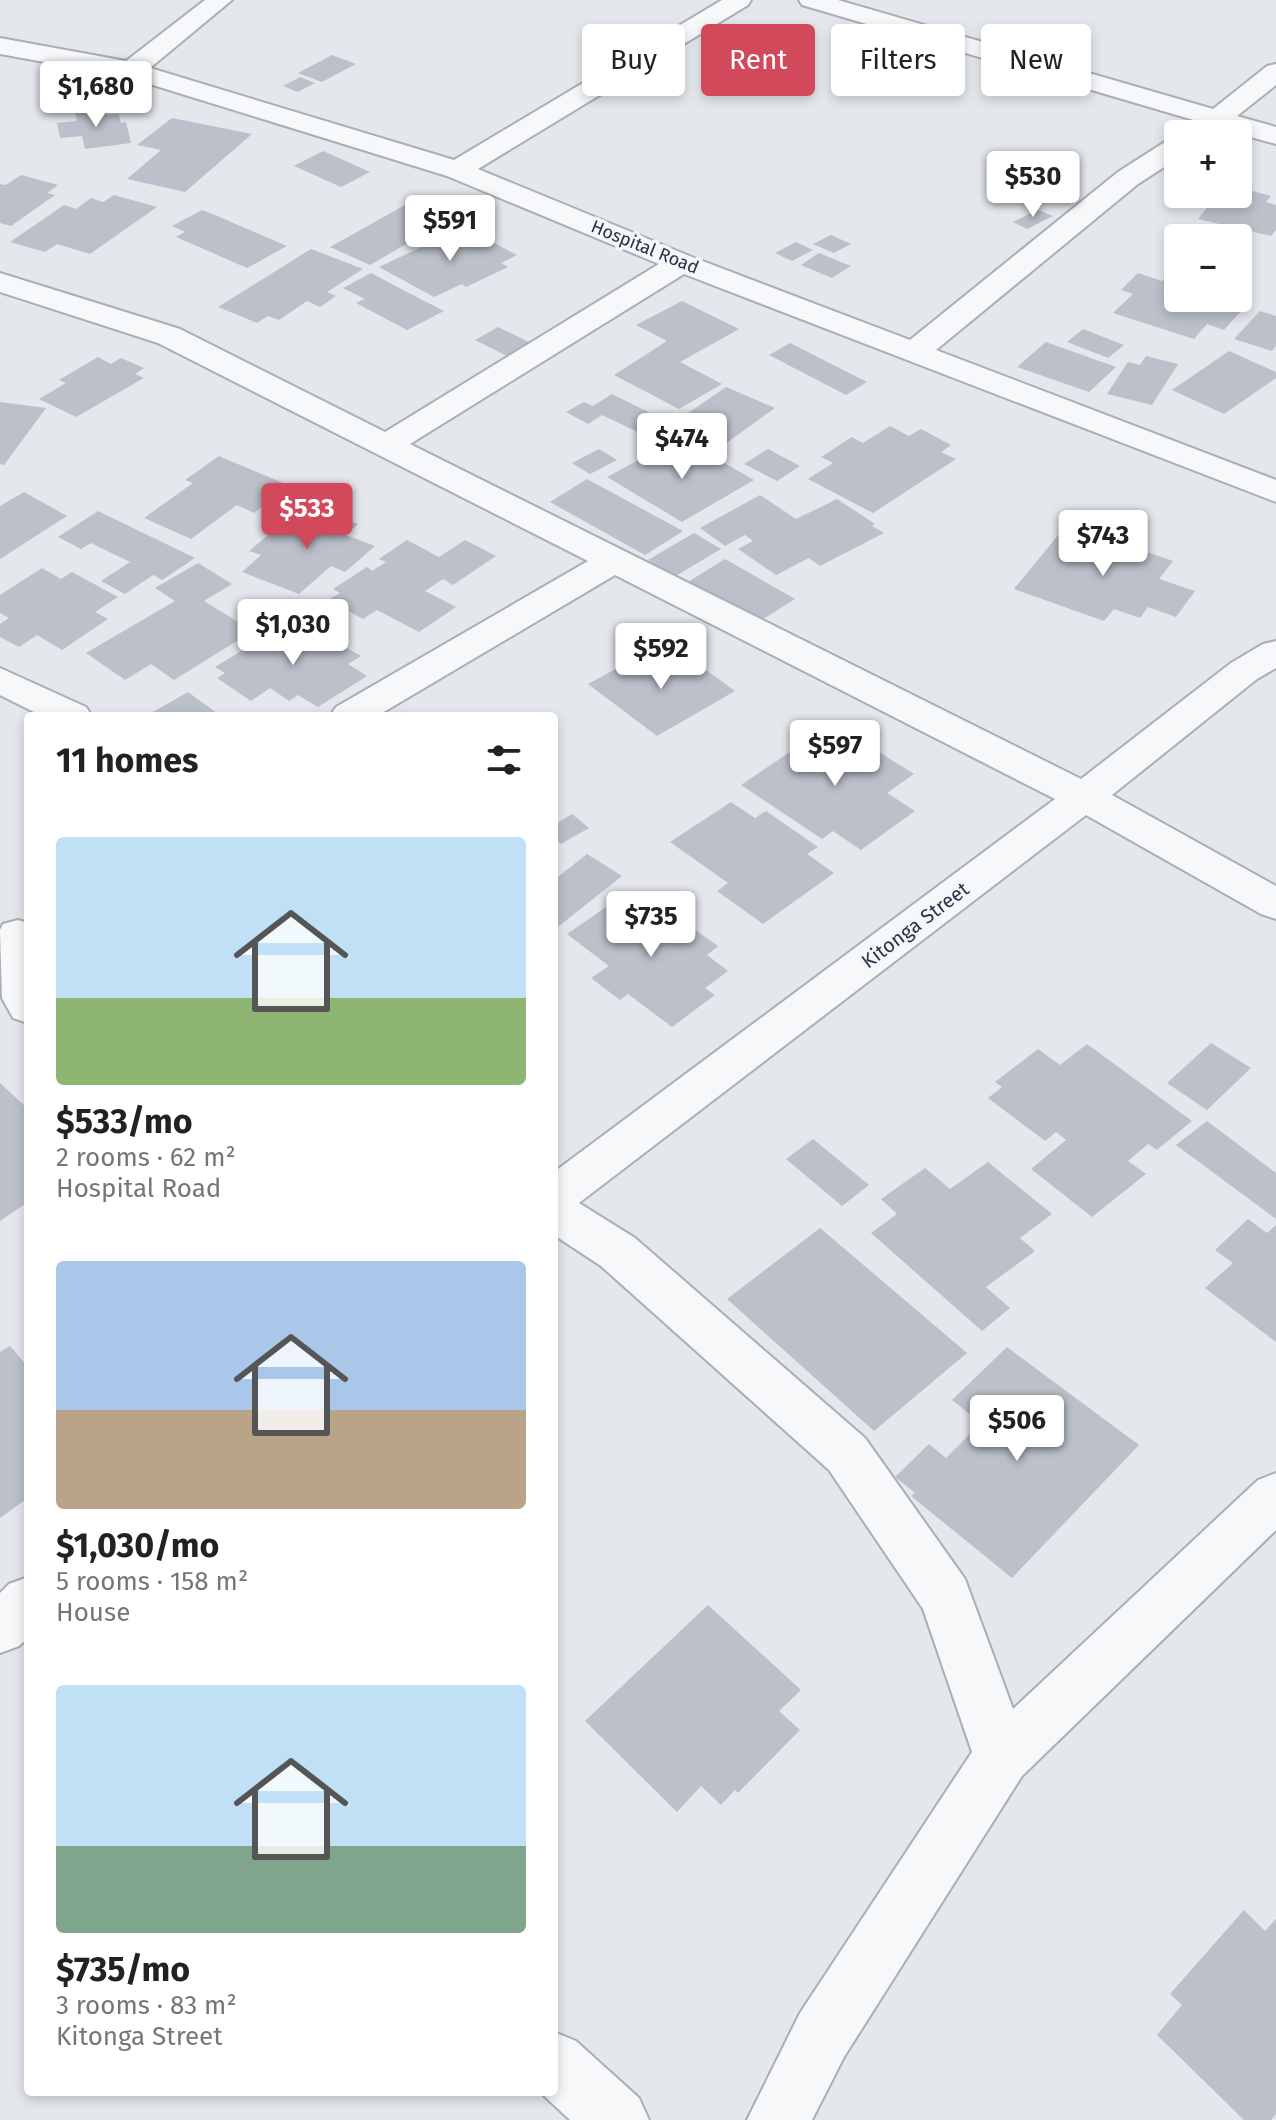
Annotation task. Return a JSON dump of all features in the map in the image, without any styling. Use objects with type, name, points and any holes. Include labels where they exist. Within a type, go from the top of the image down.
[{"type":"street","points":[[131,70],[220,0]]},
{"type":"street","points":[[457,170],[739,0]]},
{"type":"street","points":[[811,0],[1186,120]]},
{"type":"street","name":"Hospital Road","points":[[0,46],[131,70],[457,170],[682,263],[1276,492]]},
{"type":"street","points":[[1217,120],[1276,72]]},
{"type":"street","points":[[1252,133],[1276,136]]},
{"type":"street","points":[[914,352],[1128,178],[1164,155]]},
{"type":"street","points":[[386,445],[682,263]]},
{"type":"street","points":[[0,315],[12,285],[169,336],[1084,797],[1276,904]]},
{"type":"street","points":[[356,712],[613,561]]},
{"type":"street","name":"Kitonga Street","points":[[558,1194],[1084,797],[1244,671],[1276,652]]},
{"type":"street","points":[[0,680],[65,712]]},
{"type":"street","points":[[15,936],[24,1000]]},
{"type":"street","points":[[558,1214],[618,1252],[847,1454],[946,1597],[1002,1757]]},
{"type":"street","points":[[779,2120],[822,2035],[1002,1757],[1276,1496]]},
{"type":"street","points":[[0,1628],[24,1606]]},
{"type":"street","points":[[558,2067],[617,2120]]},
{"type":"building","points":[[332,55],[356,64],[322,82],[298,73]]},
{"type":"building","points":[[300,77],[315,83],[298,92],[283,86]]},
{"type":"building","points":[[105,109],[107,115],[119,114],[121,123],[126,122],[131,143],[85,149],[82,136],[60,138],[57,123],[77,121],[75,113]]},
{"type":"building","points":[[172,118],[252,134],[185,192],[127,179],[161,150],[137,145]]},
{"type":"building","points":[[323,151],[370,172],[341,187],[294,166]]},
{"type":"building","points":[[21,175],[58,185],[47,193],[55,195],[11,226],[0,223],[0,184],[6,185]]},
{"type":"building","points":[[1252,191],[1271,196],[1266,202],[1276,205],[1276,230],[1271,236],[1252,232],[1252,224],[1219,224],[1198,219],[1207,208],[1252,208]]},
{"type":"building","points":[[114,195],[157,207],[90,254],[57,244],[45,252],[10,242],[64,205],[76,209],[91,198],[103,202]]},
{"type":"building","points":[[414,200],[455,216],[370,265],[330,247]]},
{"type":"building","points":[[202,210],[287,246],[247,268],[176,237],[185,232],[172,226]]},
{"type":"building","points":[[1038,210],[1053,216],[1027,229],[1013,222]]},
{"type":"building","points":[[464,227],[517,255],[501,263],[508,267],[466,287],[462,284],[434,297],[379,267]]},
{"type":"building","points":[[831,235],[851,244],[834,253],[813,244]]},
{"type":"building","points":[[796,242],[813,250],[792,261],[775,253]]},
{"type":"building","points":[[311,249],[363,269],[327,292],[336,296],[320,307],[307,301],[279,320],[268,316],[257,323],[218,307]]},
{"type":"building","points":[[819,253],[851,266],[832,278],[801,265]]},
{"type":"building","points":[[371,273],[444,311],[407,330],[356,303],[365,299],[343,288]]},
{"type":"building","points":[[1138,273],[1164,279],[1164,312],[1240,312],[1224,330],[1207,324],[1194,339],[1113,313],[1133,294],[1121,290]]},
{"type":"building","points":[[682,301],[739,329],[680,362],[722,384],[679,409],[614,375],[667,341],[636,325]]},
{"type":"building","points":[[1260,311],[1276,316],[1276,346],[1272,351],[1234,339]]},
{"type":"building","points":[[498,327],[533,344],[509,357],[475,340]]},
{"type":"building","points":[[1083,329],[1124,345],[1108,358],[1067,342]]},
{"type":"building","points":[[1046,342],[1116,367],[1089,392],[1017,367]]},
{"type":"building","points":[[790,343],[867,382],[846,395],[769,355]]},
{"type":"building","points":[[1229,351],[1276,372],[1276,378],[1224,414],[1172,390]]},
{"type":"building","points":[[1146,356],[1178,364],[1152,405],[1107,394],[1128,362],[1140,365]]},
{"type":"building","points":[[98,357],[111,364],[121,358],[144,368],[135,374],[144,378],[76,417],[39,399],[66,383],[59,380]]},
{"type":"building","points":[[726,387],[775,408],[725,444],[675,422]]},
{"type":"building","points":[[612,394],[664,420],[642,434],[602,415],[588,424],[566,412],[584,402],[593,406]]},
{"type":"building","points":[[0,402],[46,408],[4,465],[0,464]]},
{"type":"building","points":[[890,426],[909,436],[921,429],[951,445],[941,452],[956,459],[873,513],[808,479],[833,463],[821,457],[852,437],[863,443]]},
{"type":"building","points":[[688,442],[754,480],[682,522],[607,477],[640,459],[649,464]]},
{"type":"building","points":[[599,449],[617,460],[590,474],[572,463]]},
{"type":"building","points":[[768,449],[800,466],[777,481],[744,464]]},
{"type":"building","points":[[219,456],[290,486],[254,513],[237,505],[191,539],[144,518],[193,483],[185,480]]},
{"type":"building","points":[[587,479],[683,531],[645,555],[550,502]]},
{"type":"building","points":[[24,492],[67,516],[0,559],[0,506]]},
{"type":"building","points":[[760,495],[796,519],[837,499],[884,533],[820,566],[809,558],[776,575],[738,549],[753,541],[745,535],[725,546],[700,528]]},
{"type":"building","points":[[311,507],[358,524],[346,535],[375,546],[345,572],[331,566],[299,594],[242,572],[261,555],[249,551],[278,527],[288,530]]},
{"type":"building","points":[[98,511],[195,558],[162,580],[153,575],[125,594],[101,581],[130,562],[91,543],[81,549],[58,537]]},
{"type":"building","points":[[1064,528],[1098,539],[1101,536],[1173,561],[1159,579],[1195,591],[1176,617],[1148,607],[1140,618],[1114,609],[1104,621],[1014,589]]},
{"type":"building","points":[[694,533],[721,549],[674,577],[648,560]]},
{"type":"building","points":[[407,540],[439,557],[465,540],[496,556],[453,585],[443,579],[425,591],[456,607],[419,632],[377,610],[363,619],[328,600],[340,593],[333,589],[367,567],[372,571],[386,562],[379,559]]},
{"type":"building","points":[[725,559],[795,599],[757,623],[688,582]]},
{"type":"building","points":[[198,563],[232,584],[204,601],[253,631],[174,680],[151,664],[125,680],[86,653],[175,601],[155,588]]},
{"type":"building","points":[[42,568],[61,579],[72,572],[118,597],[95,612],[108,619],[62,650],[37,635],[19,647],[0,637],[0,624],[9,618],[0,613],[0,595]]},
{"type":"building","points":[[302,622],[361,656],[348,664],[367,676],[318,707],[298,695],[289,701],[270,688],[251,701],[217,678],[225,673],[215,667],[269,634],[275,638]]},
{"type":"building","points":[[684,654],[735,691],[657,736],[588,684],[641,655],[659,668]]},
{"type":"building","points":[[188,692],[216,712],[153,712]]},
{"type":"building","points":[[833,723],[914,774],[887,793],[915,811],[861,850],[833,831],[822,839],[741,785]]},
{"type":"building","points":[[731,802],[755,818],[766,811],[818,847],[807,854],[834,873],[763,924],[717,891],[728,883],[670,842]]},
{"type":"building","points":[[572,814],[589,828],[561,844],[558,842],[558,823]]},
{"type":"building","points":[[587,854],[622,876],[558,927],[558,877]]},
{"type":"building","points":[[622,896],[648,915],[661,906],[718,946],[707,955],[728,971],[705,988],[715,995],[672,1027],[628,994],[620,1000],[591,978],[609,966],[567,934]]},
{"type":"building","points":[[1211,1043],[1251,1068],[1207,1110],[1167,1083]]},
{"type":"building","points":[[1087,1044],[1192,1121],[1157,1150],[1148,1144],[1128,1161],[1146,1174],[1092,1217],[1031,1169],[1066,1140],[1056,1132],[1045,1141],[988,1098],[1002,1087],[995,1082],[1038,1049],[1060,1065]]},
{"type":"building","points":[[0,1083],[24,1105],[24,1205],[0,1221]]},
{"type":"building","points":[[1207,1121],[1276,1173],[1276,1219],[1176,1145]]},
{"type":"building","points":[[813,1139],[869,1185],[842,1206],[786,1159]]},
{"type":"building","points":[[988,1162],[1052,1214],[1020,1238],[1035,1251],[986,1287],[1010,1308],[982,1331],[871,1233],[897,1214],[881,1199],[925,1168],[950,1189]]},
{"type":"building","points":[[1248,1219],[1267,1233],[1276,1225],[1276,1342],[1205,1288],[1233,1263],[1215,1250]]},
{"type":"building","points":[[820,1228],[967,1353],[874,1431],[727,1299]]},
{"type":"building","points":[[10,1346],[24,1362],[24,1501],[0,1518],[0,1352]]},
{"type":"building","points":[[1007,1347],[1139,1445],[1012,1578],[911,1496],[915,1493],[895,1477],[929,1444],[946,1458],[981,1423],[952,1400]]},
{"type":"building","points":[[708,1605],[801,1690],[779,1711],[800,1730],[738,1793],[735,1790],[721,1805],[701,1786],[677,1812],[585,1721]]},
{"type":"building","points":[[1244,1910],[1265,1931],[1276,1919],[1276,2114],[1271,2120],[1244,2120],[1157,2035],[1182,2005],[1170,1994]]}]
